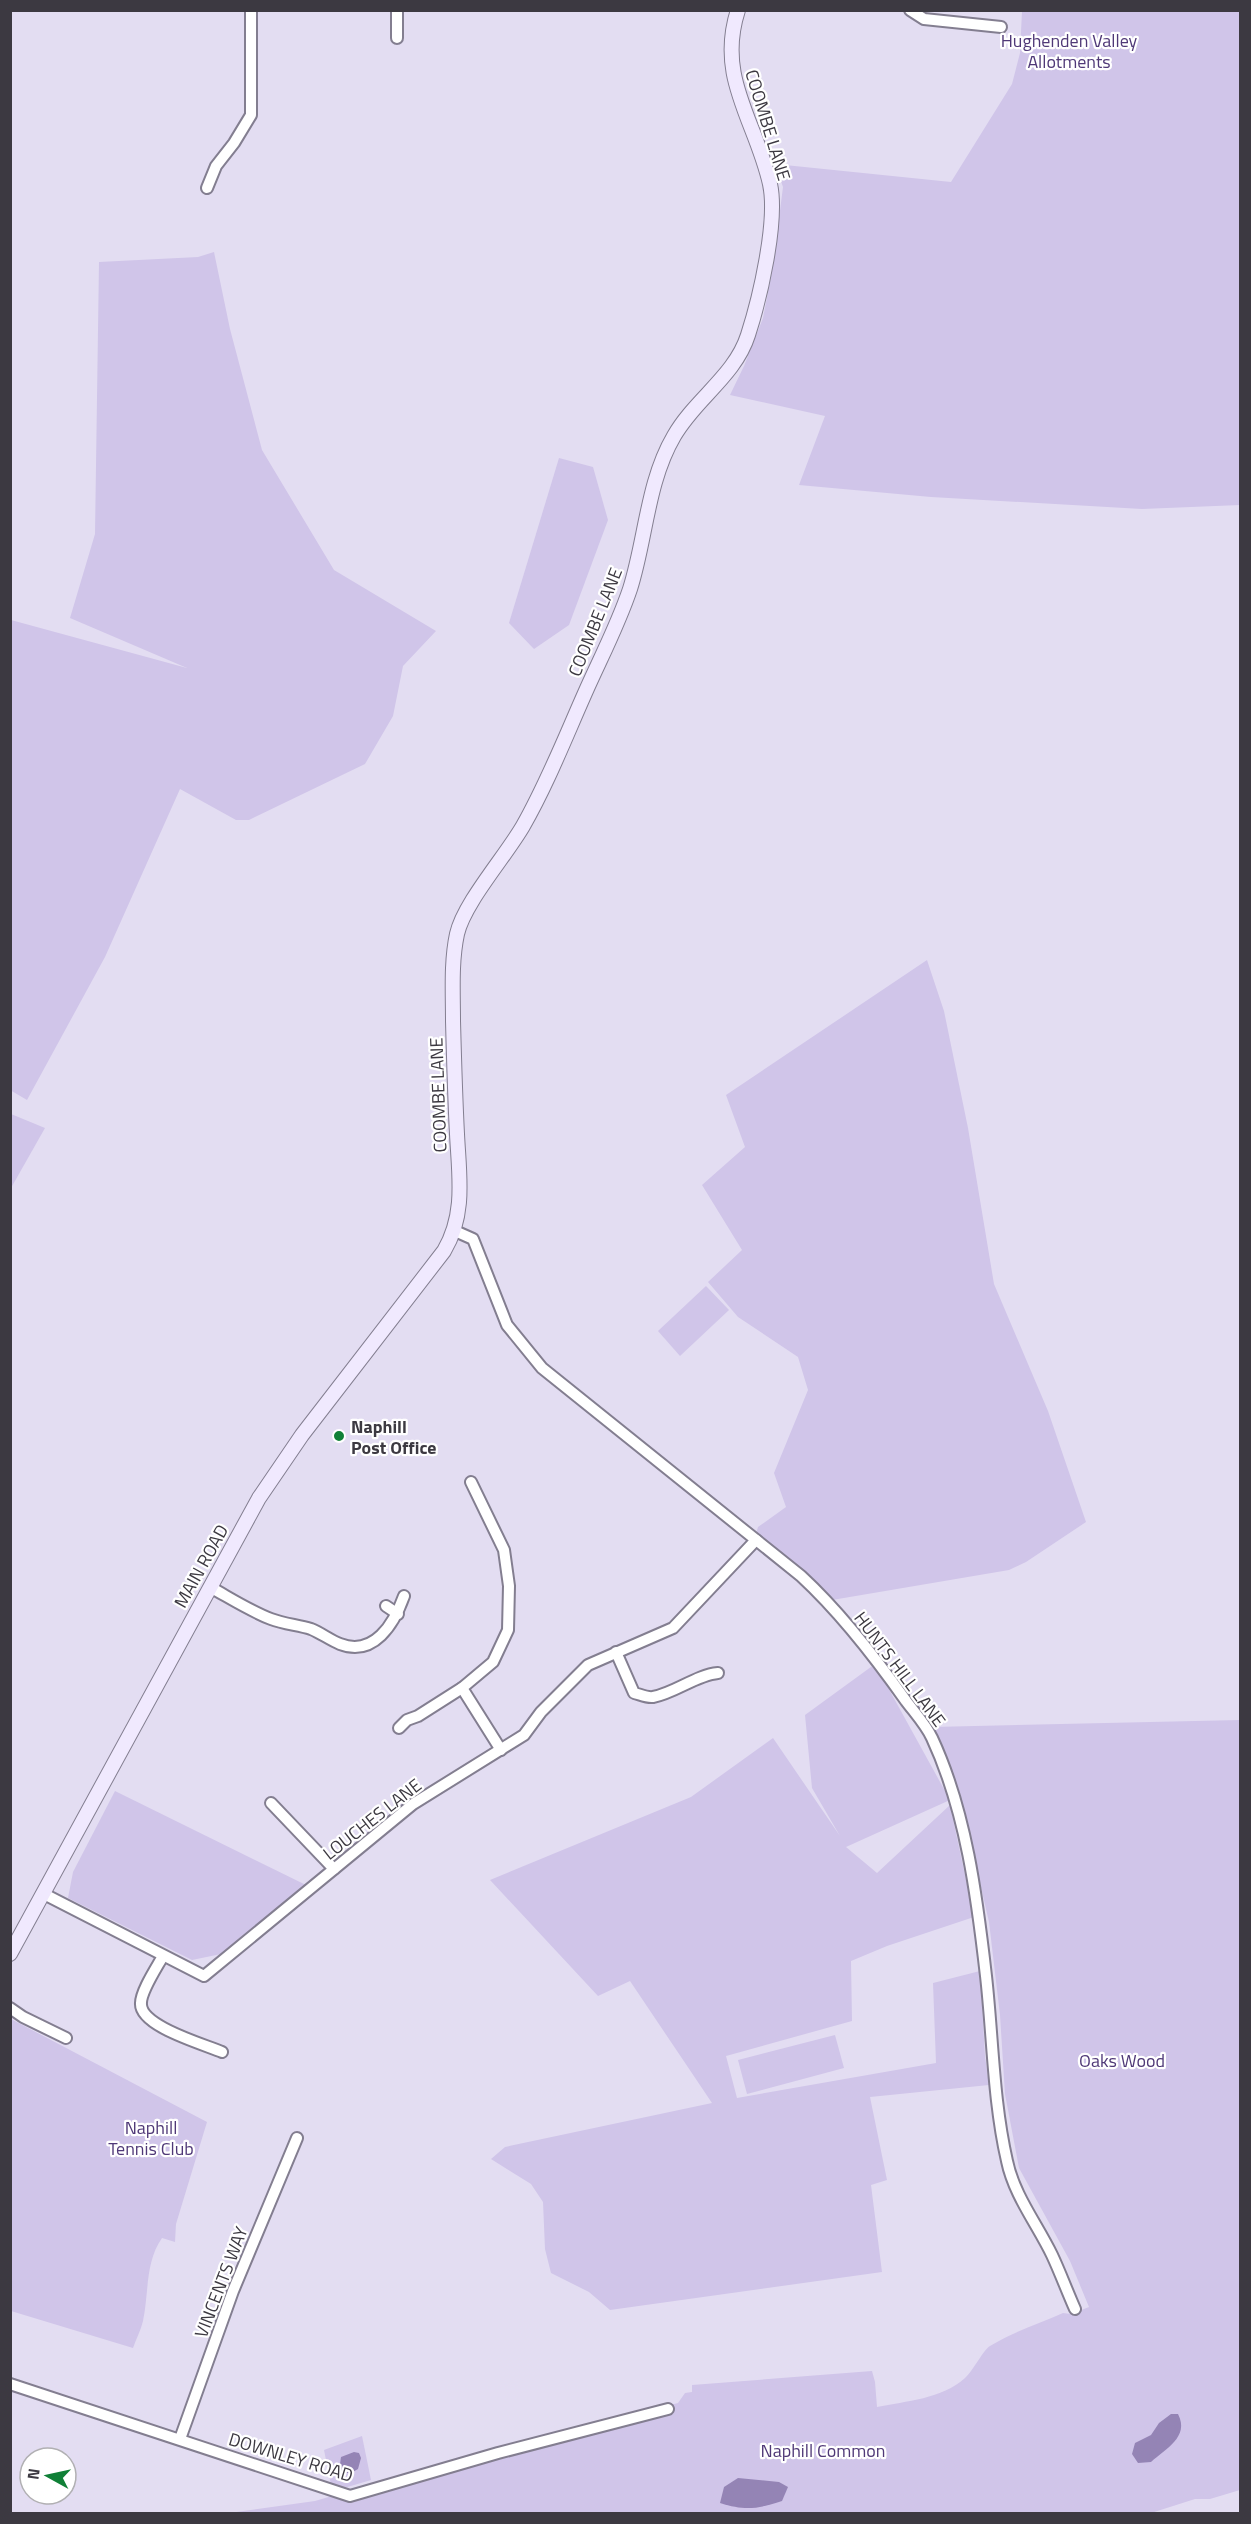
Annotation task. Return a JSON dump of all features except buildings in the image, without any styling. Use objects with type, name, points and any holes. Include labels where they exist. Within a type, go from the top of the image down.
[{"type":"street","points":[[207,188],[216,166],[251,116],[251,10]]},
{"type":"street","points":[[397,10],[397,38]]},
{"type":"street","name":"COOMBE LANE","points":[[457,1224],[460,1202],[453,964],[458,928],[529,816],[625,603],[639,559],[652,493],[664,457],[688,416],[734,365],[750,330],[768,246],[772,205],[770,184],[732,72],[730,47],[738,10]]},
{"type":"street","points":[[910,10],[924,19],[1001,27]]},
{"type":"street","name":"HUNTS HILL LANE","points":[[457,1224],[473,1239],[507,1325],[542,1368],[756,1540],[825,1599],[886,1673],[931,1736],[949,1781],[961,1824],[973,1888],[986,1977],[996,2102],[1007,2163],[1016,2189],[1051,2254],[1075,2309]]},
{"type":"street","name":"MAIN ROAD","points":[[10,1954],[259,1498],[302,1435],[444,1251],[457,1224]]},
{"type":"street","points":[[399,1728],[407,1720],[418,1716],[462,1688],[493,1662],[508,1630],[509,1586],[504,1550],[471,1482]]},
{"type":"street","name":"LOUCHES LANE","points":[[44,1894],[204,1976],[413,1804],[524,1735],[541,1712],[588,1665],[674,1628],[756,1540]]},
{"type":"street","points":[[210,1587],[272,1620],[315,1630],[339,1644],[355,1648],[371,1644],[381,1635],[398,1614],[404,1596]]},
{"type":"street","points":[[386,1606],[398,1614]]},
{"type":"street","points":[[616,1652],[634,1692],[651,1697],[699,1680],[708,1674],[718,1673]]},
{"type":"street","points":[[462,1688],[501,1750]]},
{"type":"street","points":[[271,1803],[334,1869]]},
{"type":"street","points":[[163,1956],[140,2001],[142,2011],[148,2019],[199,2044],[222,2052]]},
{"type":"street","points":[[10,2008],[66,2038]]},
{"type":"street","name":"VINCENTS WAY","points":[[180,2439],[233,2291],[297,2138]]},
{"type":"street","name":"DOWNLEY ROAD","points":[[10,2384],[350,2496],[498,2453],[668,2409]]},
{"type":"green space","name":"Hughenden Valley Allotments","points":[[1022,11],[1240,11],[1240,505],[1142,509],[931,497],[799,485],[825,416],[730,395],[763,318],[773,266],[783,187],[775,164],[951,182],[1012,84],[1020,53]]},
{"type":"green space","points":[[214,252],[230,329],[262,450],[334,570],[436,631],[403,666],[393,716],[365,764],[249,820],[236,820],[180,789],[105,957],[27,1100],[10,1090],[11,620],[187,668],[70,618],[95,534],[99,262],[198,257]]},
{"type":"green space","points":[[559,458],[593,467],[608,520],[569,625],[534,649],[509,623]]},
{"type":"green space","points":[[927,960],[944,1011],[968,1128],[994,1284],[1048,1411],[1086,1522],[1026,1562],[1009,1570],[832,1600],[804,1573],[756,1534],[758,1527],[786,1507],[774,1473],[808,1390],[798,1357],[738,1317],[708,1282],[742,1250],[702,1185],[745,1147],[726,1095]]},
{"type":"green space","points":[[11,1114],[45,1128],[11,1188]]},
{"type":"green space","points":[[706,1286],[729,1310],[680,1356],[658,1331]]},
{"type":"green space","points":[[875,1664],[950,1800],[846,1847],[877,1873],[950,1805],[974,1917],[887,1946],[851,1961],[852,2021],[726,2056],[737,2098],[936,2063],[933,1983],[980,1971],[989,2085],[870,2097],[887,2180],[871,2185],[882,2272],[610,2310],[589,2292],[551,2273],[545,2249],[543,2202],[531,2184],[491,2159],[505,2147],[712,2103],[630,1981],[598,1996],[490,1880],[691,1797],[773,1738],[840,1836],[812,1788],[805,1715]]},
{"type":"green space","name":"Oaks Wood","points":[[1240,1720],[1240,2490],[1210,2499],[1195,2499],[1148,2514],[222,2514],[315,2501],[424,2469],[678,2403],[685,2393],[692,2392],[692,2385],[872,2371],[877,2407],[923,2398],[946,2391],[956,2385],[968,2375],[988,2348],[998,2341],[1063,2313],[1071,2314],[1089,2307],[1070,2261],[1019,2168],[1005,2094],[1000,2015],[989,1922],[959,1792],[932,1727]]},
{"type":"green space","points":[[115,1791],[306,1885],[221,1954],[192,1960],[68,1898],[73,1872]]},
{"type":"green space","name":"Naphill Tennis Club","points":[[11,2019],[207,2122],[176,2224],[175,2242],[162,2238],[153,2257],[143,2321],[133,2348],[11,2311]]},
{"type":"green space","points":[[835,2035],[844,2068],[747,2094],[738,2060]]},
{"type":"green space","points":[[362,2436],[371,2480],[344,2488],[331,2485],[324,2450]]},
{"type":"shaded area","points":[[1171,2414],[1178,2414],[1181,2422],[1181,2429],[1174,2442],[1151,2462],[1138,2463],[1132,2454],[1135,2443],[1151,2435],[1159,2423]]},
{"type":"shaded area","points":[[354,2452],[359,2453],[361,2458],[358,2469],[351,2473],[340,2473],[341,2457]]},
{"type":"shaded area","points":[[738,2478],[779,2482],[788,2487],[782,2501],[766,2506],[744,2508],[720,2503],[724,2487]]},
{"type":"place","name":"Naphill Post Office","points":[[339,1436]]},
{"type":"park label","name":"Naphill Common","points":[[823,2450]]}]
